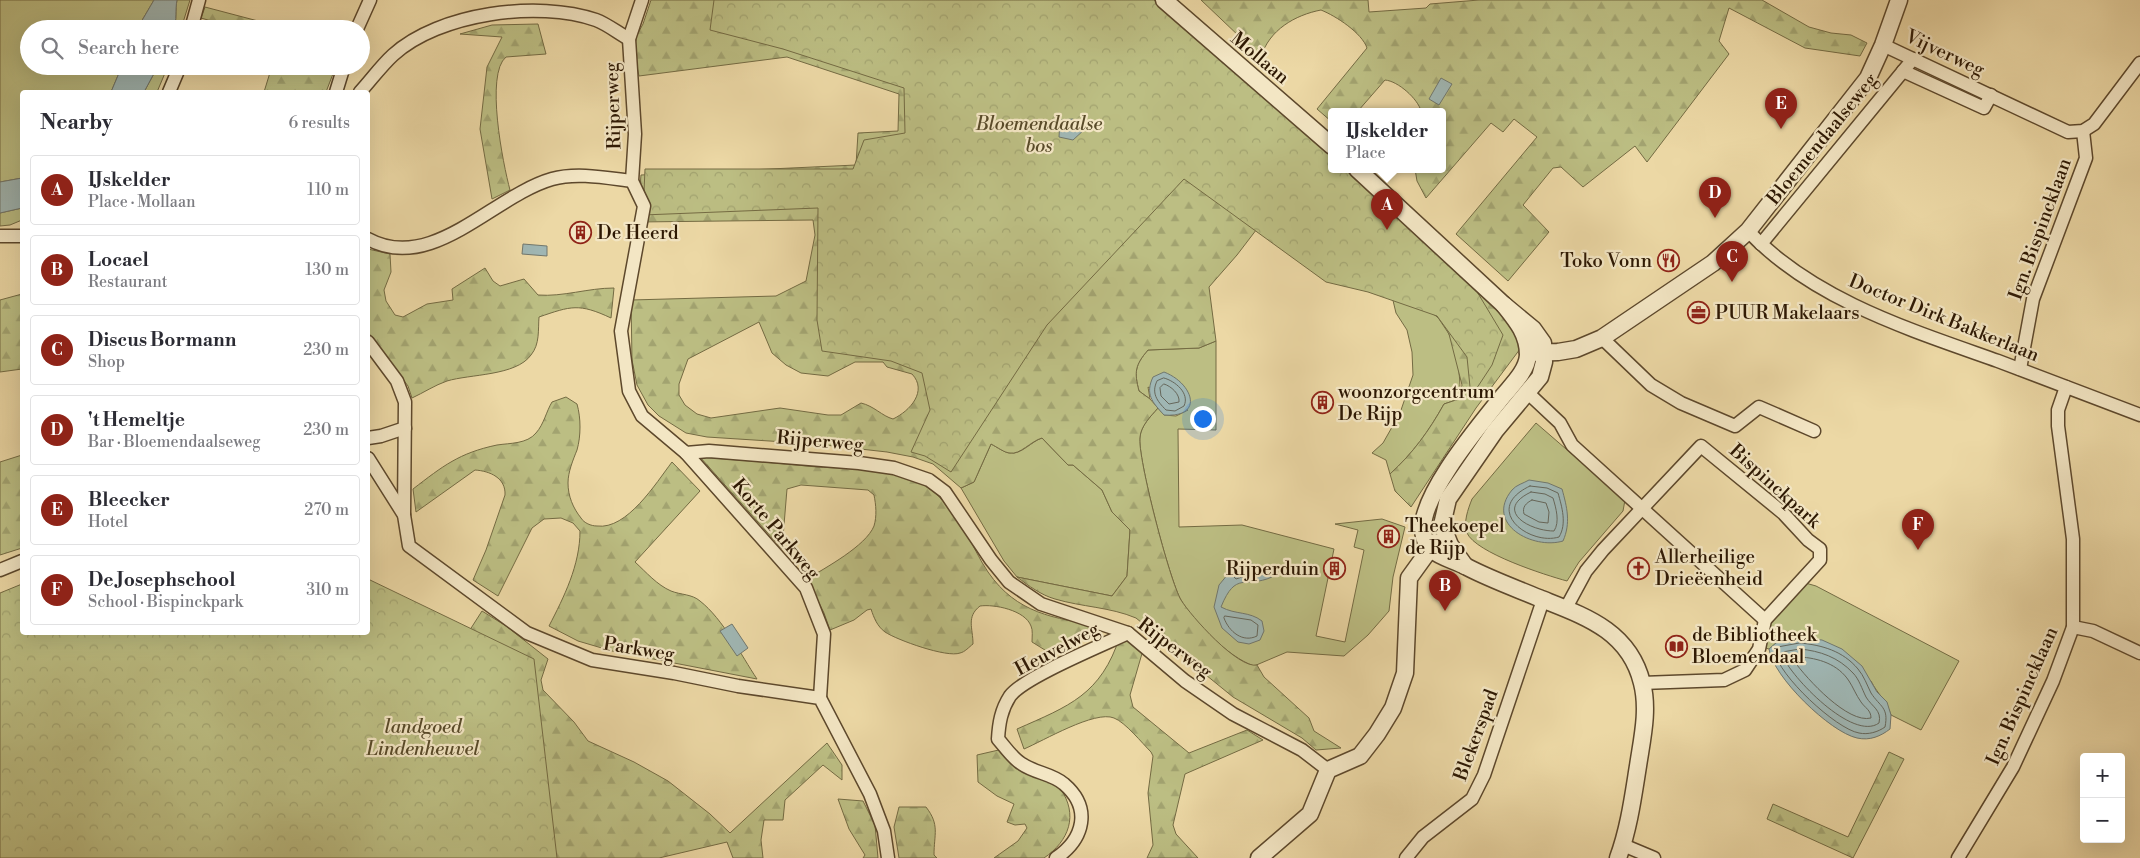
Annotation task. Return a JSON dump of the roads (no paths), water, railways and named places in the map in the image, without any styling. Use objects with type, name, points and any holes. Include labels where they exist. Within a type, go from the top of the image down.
[{"type":"street","points":[[193,20],[199,0]]},
{"type":"street","points":[[361,20],[370,0]]},
{"type":"street","name":"Rijperweg","points":[[632,181],[636,134],[629,40],[642,0]]},
{"type":"street","name":"Mollaan","points":[[1164,0],[1328,143]]},
{"type":"street","name":"Bloemendaalseweg","points":[[1528,353],[1576,349],[1602,338],[1713,263],[1748,231],[1868,78],[1883,45],[1899,0]]},
{"type":"street","points":[[362,90],[393,55],[438,27],[496,12],[528,8],[562,12],[596,20],[629,40]]},
{"type":"street","name":"Vijverweg","points":[[1883,45],[2062,130],[2068,132],[2083,131]]},
{"type":"street","name":"Bloemendaalseweg","points":[[1761,244],[1913,59]]},
{"type":"street","points":[[2083,131],[2094,124],[2140,63]]},
{"type":"street","name":"Vijverweg","points":[[1904,70],[1984,108],[1991,95]]},
{"type":"street","points":[[170,90],[176,75]]},
{"type":"street","points":[[337,90],[341,75]]},
{"type":"street","name":"Ign. Bispincklaan","points":[[2020,369],[2033,299],[2086,158],[2083,131]]},
{"type":"street","points":[[1361,173],[1540,336],[1545,353],[1542,372],[1494,432],[1452,492],[1443,515],[1444,529],[1450,545],[1465,566]]},
{"type":"street","points":[[370,241],[377,245],[395,249],[422,246],[439,241],[526,189],[553,178],[581,176],[632,181],[644,206],[621,331],[629,391],[642,416],[686,452]]},
{"type":"street","name":"Doctor Dirk Bakkerlaan","points":[[1748,231],[1761,244],[1794,270],[1838,297],[1887,320],[2140,415]]},
{"type":"street","points":[[0,236],[20,236]]},
{"type":"street","points":[[1504,305],[1524,334],[1528,353],[1521,374],[1463,448],[1434,490],[1426,506],[1423,523],[1424,537],[1430,549],[1446,559],[1465,566],[1485,577],[1588,617],[1613,635],[1631,656],[1642,682],[1645,702],[1644,726],[1629,819],[1620,851],[1654,858]]},
{"type":"street","points":[[1602,338],[1651,386],[1685,405],[1735,426],[1759,407],[1814,431]]},
{"type":"street","points":[[370,345],[397,381],[405,402],[404,515]]},
{"type":"street","name":"Ign. Bispincklaan","points":[[1959,856],[2013,767],[2053,681],[2073,627],[2073,539],[2058,426],[2058,410],[2066,387]]},
{"type":"street","points":[[1527,392],[1560,423],[1572,445],[1765,620],[1759,649],[1745,670],[1724,680],[1642,682]]},
{"type":"street","points":[[370,438],[405,428]]},
{"type":"street","name":"Bispinckpark","points":[[1566,608],[1586,571],[1603,550],[1701,446],[1783,513],[1808,540],[1820,549],[1820,560],[1765,620]]},
{"type":"street","name":"Rijperweg","points":[[686,452],[859,462],[894,468],[929,480],[945,492],[1008,582],[1041,604],[1128,633],[1185,681],[1233,714],[1302,750],[1328,770]]},
{"type":"street","name":"Korte Parkweg","points":[[686,452],[806,588],[824,634],[820,698]]},
{"type":"street","name":"Parkweg","points":[[370,461],[404,515],[408,546],[527,633],[592,660],[674,673],[738,686],[820,698]]},
{"type":"street","points":[[1259,858],[1310,814],[1328,770],[1360,756],[1377,734],[1392,708],[1405,673],[1409,578],[1444,529]]},
{"type":"street","points":[[0,570],[20,562]]},
{"type":"street","name":"Blekerspad","points":[[1406,858],[1423,837],[1472,799],[1484,775],[1544,600]]},
{"type":"street","points":[[2073,627],[2093,631],[2140,653]]},
{"type":"street","name":"Heuvelweg","points":[[1056,858],[1074,841],[1083,818],[1078,799],[1063,783],[1021,764],[998,739],[1000,714],[1011,694],[1038,676],[1128,633]]},
{"type":"street","points":[[820,698],[870,794],[884,831],[888,858]]},
{"type":"water","points":[[154,0],[177,0],[175,20],[142,20]]},
{"type":"water","points":[[118,75],[153,75],[145,90],[112,90]]},
{"type":"water","points":[[1441,78],[1452,84],[1439,105],[1429,99]]},
{"type":"water","points":[[1073,119],[1085,129],[1073,140],[1059,137],[1060,120]]},
{"type":"water","points":[[20,178],[20,208],[0,213],[0,182]]},
{"type":"water","points":[[523,244],[547,246],[547,256],[522,254]]},
{"type":"water","points":[[1164,372],[1174,377],[1188,391],[1190,406],[1185,411],[1164,415],[1153,402],[1150,388],[1153,377]]},
{"type":"water","points":[[1529,480],[1548,483],[1562,489],[1568,521],[1563,541],[1551,543],[1538,542],[1516,532],[1508,523],[1504,514],[1505,502],[1514,488]]},
{"type":"water","points":[[1252,564],[1267,568],[1272,577],[1255,582],[1237,584],[1226,596],[1221,607],[1252,616],[1262,621],[1264,631],[1260,640],[1249,644],[1238,642],[1222,628],[1214,607],[1219,585],[1233,568]]},
{"type":"water","points":[[732,624],[748,648],[737,656],[720,631]]},
{"type":"water","points":[[1799,638],[1822,640],[1842,649],[1862,666],[1877,692],[1887,702],[1891,715],[1890,729],[1875,737],[1857,738],[1832,726],[1804,702],[1781,674],[1773,661],[1769,649],[1776,643]]},
{"type":"place","name":"Bleecker","points":[[1781,129]]},
{"type":"place","name":"'t Hemeltje","points":[[1715,218]]},
{"type":"place","name":"IJskelder","points":[[1387,230]]},
{"type":"place","name":"De Heerd","points":[[581,233]]},
{"type":"place","name":"Toko Vonn","points":[[1668,261]]},
{"type":"place","name":"Discus Bormann","points":[[1732,282]]},
{"type":"place","name":"PUUR Makelaars","points":[[1699,313]]},
{"type":"place","name":"woonzorgcentrum De Rijp","points":[[1322,403]]},
{"type":"place","name":"Theekoepel de Rijp","points":[[1389,537]]},
{"type":"place","name":"De Josephschool","points":[[1918,550]]},
{"type":"place","name":"Allerheilige Drieëenheid","points":[[1639,568]]},
{"type":"place","name":"Rijperduin","points":[[1335,569]]},
{"type":"place","name":"Locael","points":[[1445,611]]},
{"type":"place","name":"de Bibliotheek Bloemendaal","points":[[1676,646]]},
{"type":"park label","name":"Bloemendaalse bos","points":[[1039,135]]},
{"type":"park label","name":"landgoed Lindenheuvel","points":[[423,738]]}]
